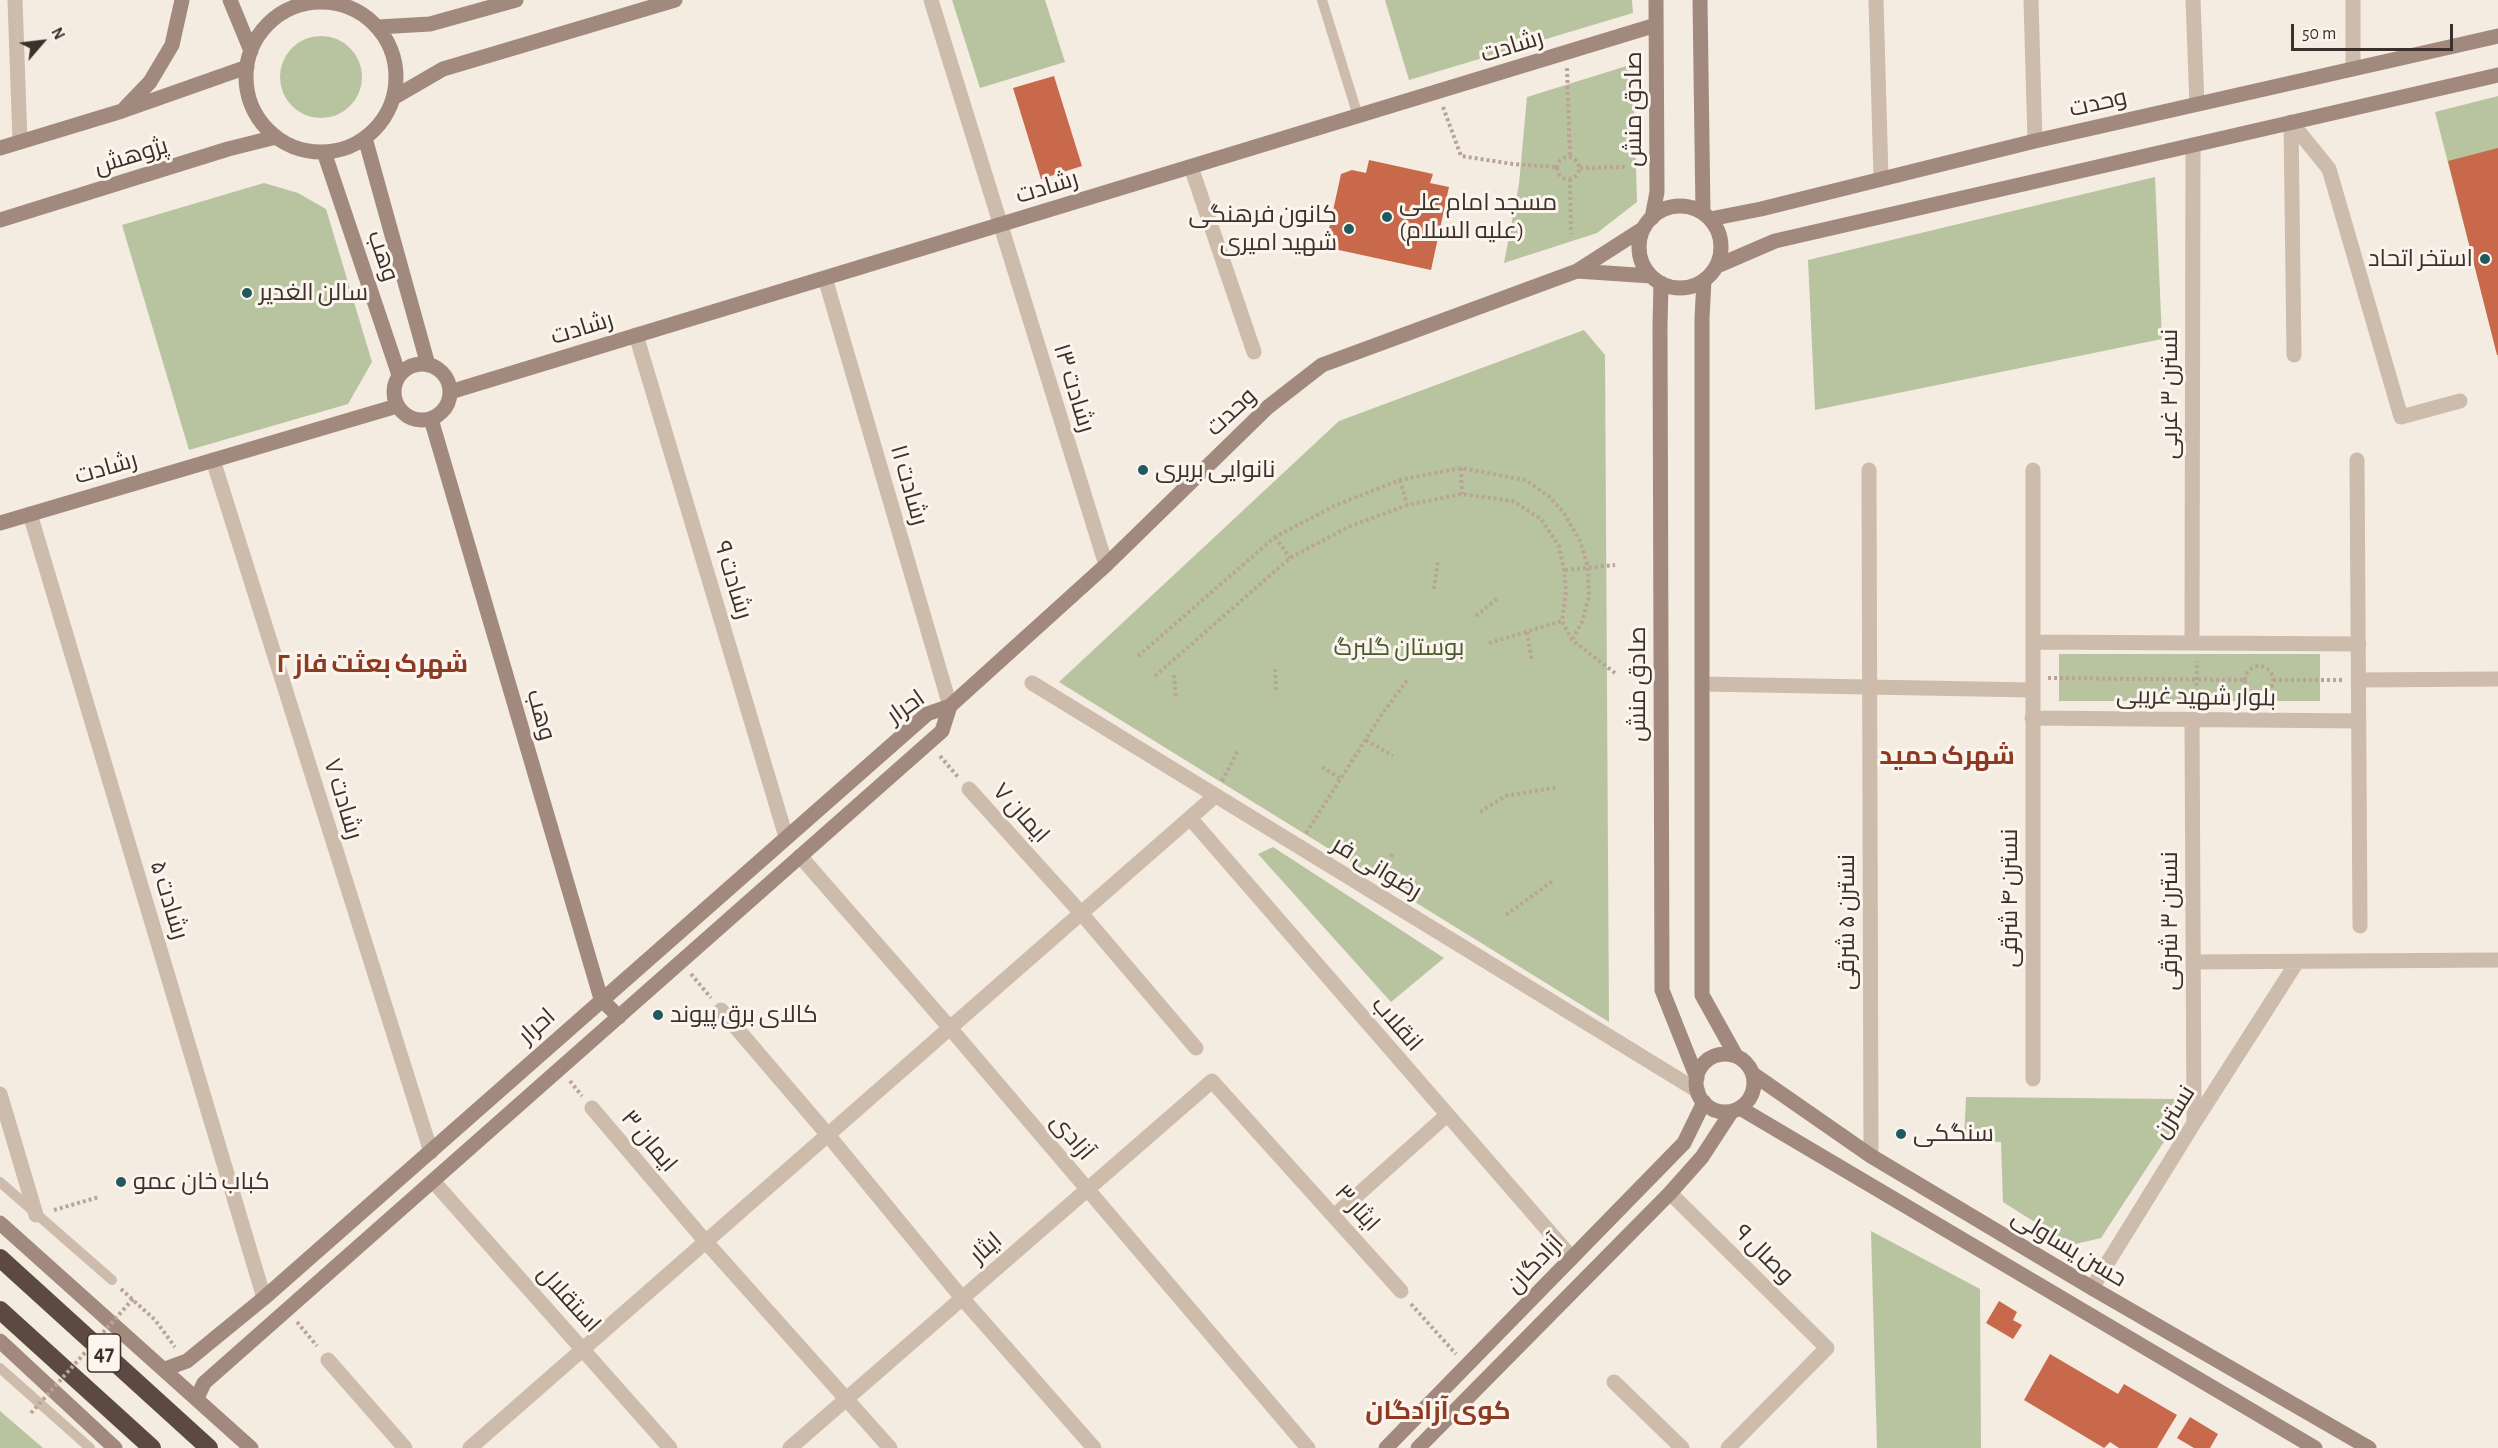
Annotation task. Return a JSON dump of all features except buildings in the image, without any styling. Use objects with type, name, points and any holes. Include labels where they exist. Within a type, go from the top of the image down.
[{"type":"highway","name":"47","points":[[0,1258],[209,1448]]},
{"type":"highway","name":"47","points":[[0,1310],[152,1448]]},
{"type":"street","points":[[15,0],[20,141]]},
{"type":"street","points":[[122,111],[150,82],[172,45],[182,0]]},
{"type":"street","points":[[230,0],[250,51]]},
{"type":"street","points":[[378,27],[430,24],[516,0]]},
{"type":"street","points":[[393,98],[443,69],[675,0]]},
{"type":"street","name":"رشادت ۱۳","points":[[931,0],[1106,565]]},
{"type":"street","name":"صادق منش","points":[[1648,223],[1657,192],[1656,0]]},
{"type":"street","points":[[1700,0],[1706,216]]},
{"type":"street","points":[[1876,0],[1881,178]]},
{"type":"street","points":[[2031,0],[2035,141]]},
{"type":"street","points":[[2193,0],[2197,104]]},
{"type":"street","points":[[2353,0],[2354,69]]},
{"type":"street","points":[[334,1],[358,11],[378,27],[391,48],[396,73],[393,98],[382,120],[365,138],[345,148],[324,152],[293,146],[276,137],[262,123],[252,106],[247,87],[247,67],[250,51],[258,36],[269,23],[288,9],[311,2],[334,1]]},
{"type":"street","name":"رشادت","points":[[450,392],[1656,25]]},
{"type":"street","name":"وحدت","points":[[1706,216],[1761,209],[2035,141],[2498,36]]},
{"type":"street","name":"پژوهش","points":[[0,147],[122,111],[247,67]]},
{"type":"street","points":[[1717,266],[1721,254],[1721,241],[1717,229],[1706,216],[1688,207],[1675,206],[1662,210],[1648,223],[1640,240],[1640,253],[1644,265],[1656,279],[1673,288],[1686,288],[1704,280],[1717,266],[1775,240],[2498,75]]},
{"type":"street","points":[[2291,122],[2294,355]]},
{"type":"street","points":[[2291,122],[2329,169],[2401,417],[2460,401]]},
{"type":"street","name":"پژوهش","points":[[0,220],[228,149],[276,137]]},
{"type":"street","name":"وهب","points":[[365,138],[428,365]]},
{"type":"street","name":"نسترن ۳ غربی","points":[[2192,643],[2193,145]]},
{"type":"street","name":"وهب","points":[[324,152],[399,375]]},
{"type":"street","points":[[1191,167],[1254,352]]},
{"type":"street","name":"وحدت","points":[[950,706],[1106,565],[1268,407],[1322,365],[1577,271],[1648,223]]},
{"type":"street","name":"وحدت","points":[[1577,271],[1656,279]]},
{"type":"street","name":"رشادت ۱۱","points":[[825,278],[950,706]]},
{"type":"street","name":"صادق منش","points":[[1656,279],[1660,410],[1662,990],[1700,1090]]},
{"type":"street","points":[[1704,280],[1702,994],[1736,1056]]},
{"type":"street","name":"رشادت ۹","points":[[636,335],[786,837]]},
{"type":"street","points":[[428,365],[444,375],[450,392],[445,409],[431,419],[423,421],[408,417],[397,405],[394,390],[399,375],[412,366],[428,365]]},
{"type":"street","name":"رشادت","points":[[0,523],[397,405]]},
{"type":"street","name":"وهب","points":[[431,419],[601,999],[619,1017]]},
{"type":"street","name":"رشادت ۷","points":[[213,460],[431,1152]]},
{"type":"street","points":[[2357,460],[2360,926]]},
{"type":"street","name":"نسترن ۵ شرقی","points":[[1869,470],[1871,1156]]},
{"type":"street","name":"نسترن ۴ شرقی","points":[[2033,470],[2033,1079]]},
{"type":"street","name":"رشادت ۵","points":[[30,514],[264,1298]]},
{"type":"street","points":[[2034,642],[2359,644]]},
{"type":"street","points":[[2358,680],[2498,680]]},
{"type":"street","name":"رضوانی فر","points":[[1032,683],[1700,1090]]},
{"type":"street","points":[[1702,684],[1869,687],[2032,684]]},
{"type":"street","name":"احرار","points":[[196,1398],[204,1383],[942,731],[950,706]]},
{"type":"street","name":"احرار","points":[[165,1369],[187,1361],[264,1298],[927,714],[950,706]]},
{"type":"street","name":"بلوار شهید غریبی","points":[[2032,718],[2359,721]]},
{"type":"street","name":"نسترن ۳ شرقی","points":[[2192,719],[2194,1123]]},
{"type":"street","name":"ایمان ۷","points":[[969,789],[1081,913],[1196,1048]]},
{"type":"street","points":[[470,1448],[1215,796]]},
{"type":"street","name":"انقلاب","points":[[1190,818],[1572,1258]]},
{"type":"street","name":"آزادی","points":[[800,856],[950,1028],[1308,1448]]},
{"type":"street","points":[[2193,962],[2498,960]]},
{"type":"street","name":"نسترن","points":[[2092,1288],[2296,962]]},
{"type":"street","points":[[721,1010],[828,1135],[962,1298],[1094,1448]]},
{"type":"street","points":[[1728,1054],[1736,1056],[1750,1066],[1755,1084],[1752,1094],[1748,1102],[1736,1109],[1717,1110],[1700,1090],[1699,1070],[1711,1057],[1728,1054]]},
{"type":"street","name":"حسن یساولی","points":[[1753,1074],[1871,1156],[2092,1288],[2369,1448]]},
{"type":"street","name":"ایثار","points":[[790,1448],[1212,1081]]},
{"type":"street","name":"ایثار ۳","points":[[1212,1081],[1401,1291]]},
{"type":"street","name":"آزادگان","points":[[1386,1448],[1684,1143],[1700,1090]]},
{"type":"street","points":[[0,1094],[36,1215]]},
{"type":"street","name":"ایمان ۳","points":[[592,1108],[706,1242],[890,1448]]},
{"type":"street","name":"آزادگان","points":[[1418,1448],[1670,1193],[1702,1157],[1736,1109]]},
{"type":"street","name":"حسن یساولی","points":[[1736,1109],[2314,1448]]},
{"type":"street","points":[[1334,1216],[1447,1114]]},
{"type":"street","name":"استقلال","points":[[433,1180],[670,1448]]},
{"type":"street","name":"وصال ۹","points":[[1670,1193],[1827,1348],[1728,1448]]},
{"type":"street","points":[[0,1223],[251,1448]]},
{"type":"street","points":[[0,1341],[115,1448]]},
{"type":"street","points":[[328,1360],[405,1448]]},
{"type":"street","points":[[1614,1382],[1682,1448]]},
{"type":"lane","points":[[1322,0],[1358,116]]},
{"type":"lane","points":[[0,1182],[112,1280]]},
{"type":"lane","points":[[0,1368],[90,1448]]},
{"type":"path","points":[[1567,52],[1570,157]]},
{"type":"path","points":[[1437,92],[1461,156],[1512,164],[1557,167]]},
{"type":"path","points":[[1570,157],[1576,160],[1580,168],[1577,175],[1570,179],[1560,176],[1557,167],[1562,158],[1570,157]]},
{"type":"path","points":[[1580,168],[1626,167]]},
{"type":"path","points":[[1570,179],[1571,234]]},
{"type":"path","points":[[1461,468],[1462,494]]},
{"type":"path","points":[[1138,656],[1275,537],[1336,505],[1400,480],[1461,468],[1524,480],[1550,496],[1564,513],[1580,541],[1588,567],[1589,597],[1582,622],[1572,640]]},
{"type":"path","points":[[1400,480],[1407,505]]},
{"type":"path","points":[[1155,676],[1290,558],[1348,527],[1407,505],[1462,494],[1513,501],[1541,519],[1559,546],[1564,570],[1566,591],[1562,621],[1572,640],[1615,673]]},
{"type":"path","points":[[1275,537],[1290,558]]},
{"type":"path","points":[[1434,590],[1438,561]]},
{"type":"path","points":[[1564,570],[1615,565]]},
{"type":"path","points":[[1476,616],[1499,597]]},
{"type":"path","points":[[1489,643],[1562,621]]},
{"type":"path","points":[[1527,632],[1532,662]]},
{"type":"path","points":[[2192,643],[2197,656],[2198,679],[2192,719]]},
{"type":"path","points":[[2260,666],[2269,670],[2273,680],[2268,690],[2256,693],[2247,686],[2246,680],[2250,670],[2260,666]]},
{"type":"path","points":[[1275,669],[1276,691]]},
{"type":"path","points":[[1174,675],[1176,699]]},
{"type":"path","points":[[1298,846],[1409,678]]},
{"type":"path","points":[[2032,684],[2198,679],[2246,680]]},
{"type":"path","points":[[2273,680],[2358,680]]},
{"type":"path","points":[[1366,740],[1394,756]]},
{"type":"path","name":"ایمان ۷","points":[[928,743],[969,789]]},
{"type":"path","points":[[1215,796],[1238,750]]},
{"type":"path","points":[[1322,767],[1341,779]]},
{"type":"path","points":[[1480,812],[1505,796],[1558,787]]},
{"type":"path","points":[[1372,892],[1393,853]]},
{"type":"path","points":[[1506,915],[1554,880]]},
{"type":"path","points":[[681,962],[721,1010]]},
{"type":"path","name":"ایمان ۳","points":[[560,1069],[592,1108]]},
{"type":"path","points":[[36,1215],[99,1197]]},
{"type":"path","points":[[112,1280],[155,1320],[187,1361]]},
{"type":"path","points":[[1401,1291],[1467,1366]]},
{"type":"path","points":[[31,1413],[133,1299]]},
{"type":"path","points":[[287,1310],[328,1360]]},
{"type":"green space","points":[[952,0],[1045,0],[1065,62],[980,88]]},
{"type":"green space","points":[[1385,0],[1632,0],[1633,13],[1409,80]]},
{"type":"green space","points":[[321,36],[337,40],[350,48],[358,61],[362,77],[358,93],[350,106],[337,114],[321,118],[305,114],[292,106],[284,93],[280,77],[284,61],[292,48],[305,40]]},
{"type":"green space","points":[[1633,64],[1637,202],[1597,233],[1504,263],[1519,184],[1527,97]]},
{"type":"green space","name":"استخر اتحاد","points":[[2498,96],[2498,358],[2435,112]]},
{"type":"green space","points":[[2155,177],[2162,339],[1815,410],[1808,260]]},
{"type":"green space","name":"سالن الغدیر","points":[[264,183],[298,193],[326,209],[372,362],[348,404],[189,450],[122,225]]},
{"type":"green space","name":"بوستان گلبرگ","points":[[1584,330],[1605,355],[1609,1022],[1059,682],[1339,421]]},
{"type":"green space","points":[[2059,654],[2320,654],[2320,701],[2059,701]]},
{"type":"green space","points":[[1273,847],[1444,958],[1391,1002],[1258,854]]},
{"type":"green space","points":[[1966,1097],[2175,1099],[2182,1114],[2101,1238],[2071,1245],[2003,1202],[2001,1142],[1964,1140]]},
{"type":"green space","points":[[1871,1231],[1980,1289],[1981,1448],[1877,1448]]},
{"type":"green space","points":[[0,1411],[43,1448],[0,1448]]},
{"type":"place","name":"مسجد امام علی (علیه السلام)","points":[[1387,217]]},
{"type":"place","name":"کانون فرهنگی شهید امیری","points":[[1349,229]]},
{"type":"place","name":"استخر اتحاد","points":[[2485,259]]},
{"type":"place","name":"سالن الغدیر","points":[[247,293]]},
{"type":"place","name":"نانوایی بربری","points":[[1143,470]]},
{"type":"place","name":"کالای برق پیوند","points":[[658,1015]]},
{"type":"place","name":"سنگکی","points":[[1901,1134]]},
{"type":"place","name":"کباب خان عمو","points":[[121,1182]]},
{"type":"district","name":"شهرک بعثت فاز ۲","points":[[372,664]]},
{"type":"district","name":"شهرک حمید","points":[[1947,756]]},
{"type":"district","name":"کوی آزادگان","points":[[1438,1411]]}]
